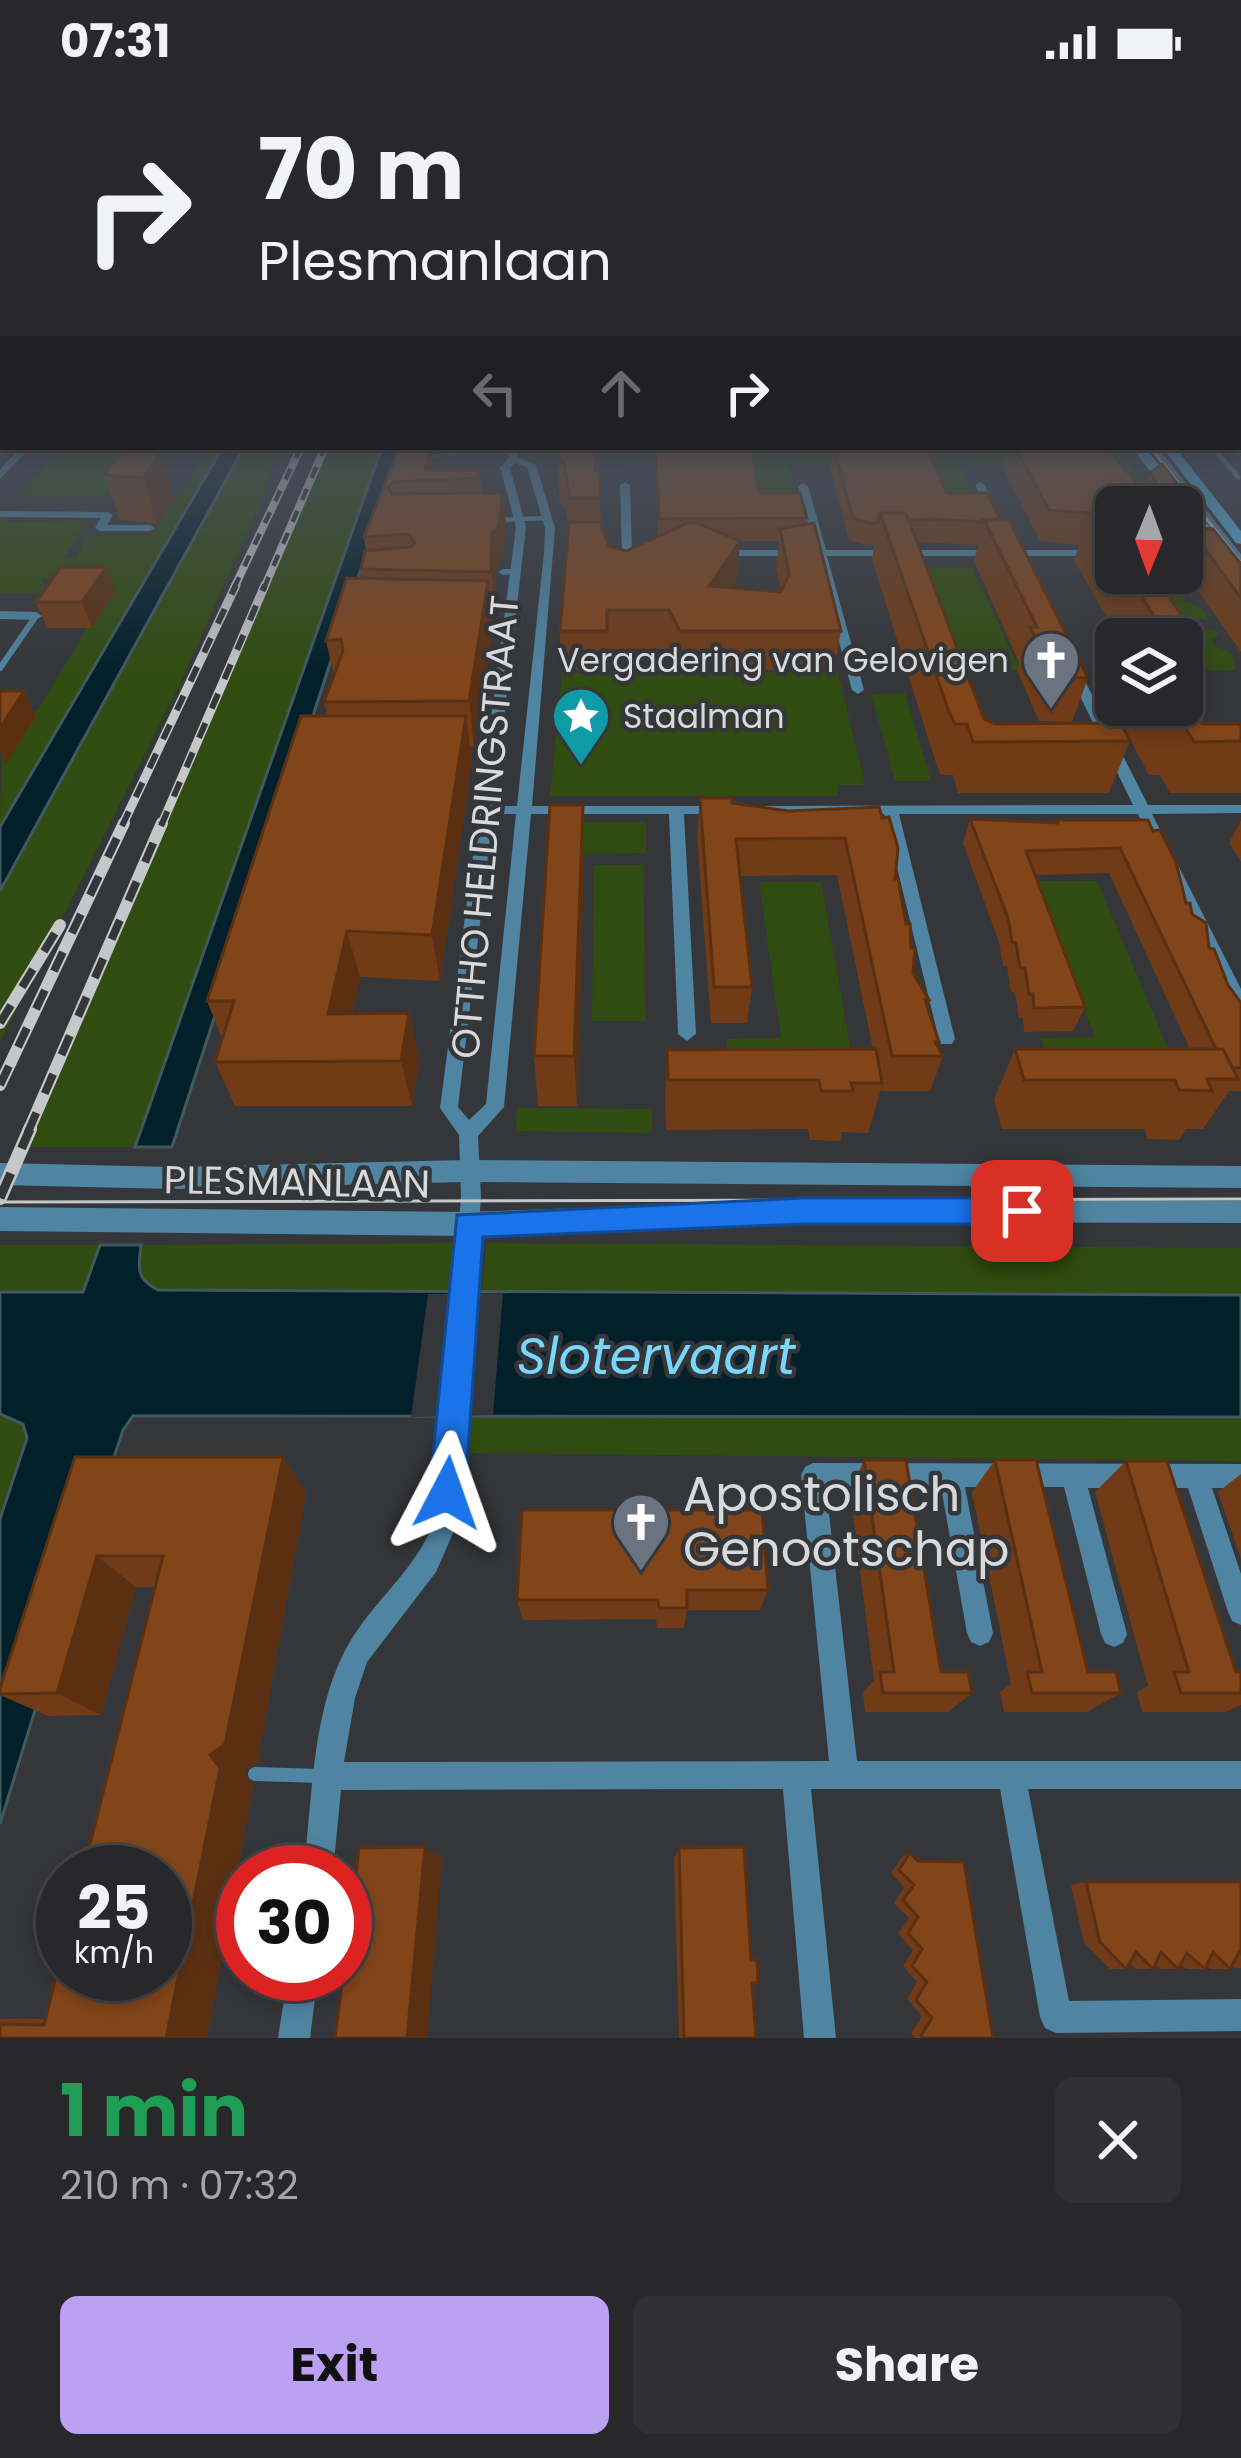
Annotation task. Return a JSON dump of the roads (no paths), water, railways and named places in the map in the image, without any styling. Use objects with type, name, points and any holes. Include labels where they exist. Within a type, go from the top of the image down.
[{"type":"main road","points":[[1186,494],[1241,575]]},
{"type":"main road","points":[[1198,494],[1241,540]]},
{"type":"street","name":"OTTHO HELDRINGSTRAAT","points":[[322,1845],[338,1703],[357,1655],[433,1561],[445,1524],[471,1197],[466,1171],[468,1133],[449,1108],[510,617],[510,572],[518,553],[520,519],[513,494]]},
{"type":"street","name":"OTTHO HELDRINGSTRAAT","points":[[468,1133],[494,1107],[549,553],[540,494]]},
{"type":"street","points":[[625,494],[627,554]]},
{"type":"street","points":[[805,494],[819,548],[825,554],[858,690]]},
{"type":"street","points":[[984,494],[1015,558]]},
{"type":"street","points":[[0,514],[108,515],[100,528],[150,528]]},
{"type":"street","points":[[518,553],[568,553]]},
{"type":"street","points":[[608,553],[643,554]]},
{"type":"street","points":[[698,554],[1095,555]]},
{"type":"street","points":[[0,615],[37,616]]},
{"type":"street","name":"OTTHO HELDRINGSTRAAT","points":[[488,617],[510,617]]},
{"type":"street","points":[[1061,645],[1241,1006]]},
{"type":"street","name":"OTTHO HELDRINGSTRAAT","points":[[472,754],[493,754]]},
{"type":"street","points":[[890,809],[946,1039]]},
{"type":"street","points":[[488,810],[1241,809]]},
{"type":"street","points":[[676,810],[687,1034]]},
{"type":"street","name":"PLESMANLAAN","points":[[0,1174],[194,1178],[466,1171],[1241,1177]]},
{"type":"street","name":"PLESMANLAAN","points":[[0,1219],[468,1224],[803,1211],[1241,1212]]},
{"type":"street","points":[[845,1778],[814,1475],[1241,1476]]},
{"type":"street","points":[[951,1475],[980,1633]]},
{"type":"street","points":[[1196,1475],[1241,1612]]},
{"type":"street","points":[[1073,1476],[1114,1634]]},
{"type":"street","points":[[332,1776],[1241,1775]]},
{"type":"street","points":[[1012,1776],[1056,2017],[1241,2015]]},
{"type":"street","points":[[796,1777],[820,2038]]},
{"type":"street","points":[[294,2038],[299,2001]]},
{"type":"lane","points":[[1191,494],[1241,558]]},
{"type":"lane","points":[[483,520],[547,518]]},
{"type":"lane","points":[[0,668],[37,616]]},
{"type":"lane","points":[[255,1774],[332,1776]]},
{"type":"water","points":[[195,494],[218,494],[0,891],[0,827]]},
{"type":"water","points":[[365,494],[385,494],[172,1147],[135,1147]]},
{"type":"water","name":"Slotervaart","points":[[100,1245],[141,1245],[140,1272],[158,1290],[1241,1295],[1241,1417],[133,1416],[123,1430],[96,1512],[0,1824],[0,1519],[27,1438],[23,1424],[0,1414],[0,1292],[83,1292]]},
{"type":"tram line","points":[[1187,494],[1241,563]]},
{"type":"tram line","points":[[0,1202],[1241,1199]]},
{"type":"railway","points":[[234,588],[279,494]]},
{"type":"railway","points":[[264,588],[305,494]]},
{"type":"railway","points":[[122,826],[236,585]]},
{"type":"railway","points":[[161,826],[265,585]]},
{"type":"railway","points":[[0,1085],[124,823]]},
{"type":"railway","points":[[28,1132],[162,823]]},
{"type":"railway","points":[[0,1023],[60,925]]},
{"type":"railway","points":[[0,1198],[30,1129]]},
{"type":"place","name":"Vergadering van Gelovigen","points":[[1051,711]]},
{"type":"place","name":"Staalman","points":[[581,767]]},
{"type":"place","name":"Apostolisch Genootschap","points":[[641,1573]]}]
